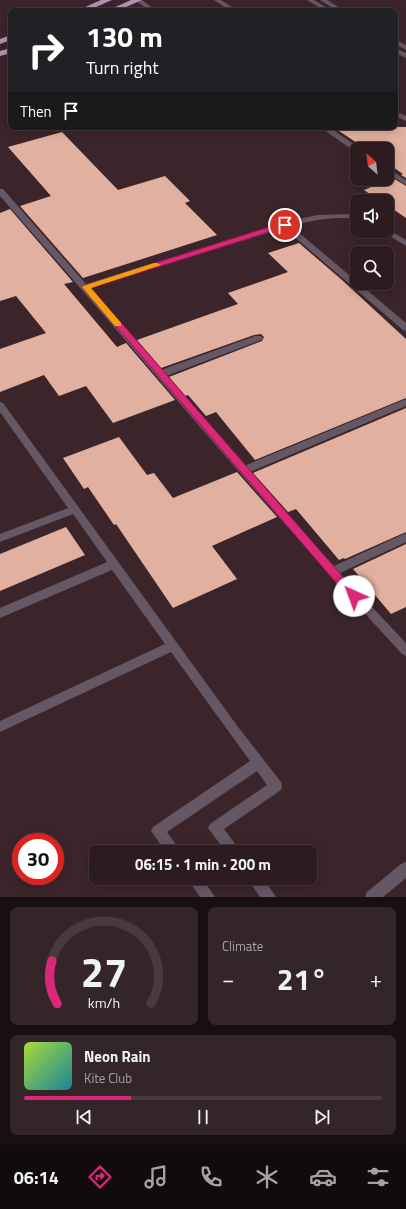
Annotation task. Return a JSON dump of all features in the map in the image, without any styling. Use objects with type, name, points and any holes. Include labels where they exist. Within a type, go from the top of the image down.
[{"type":"highway","points":[[88,8],[108,0]]},
{"type":"highway","points":[[119,8],[138,0]]},
{"type":"street","points":[[138,0],[150,8]]},
{"type":"street","points":[[217,0],[230,8]]},
{"type":"street","points":[[310,0],[324,8]]},
{"type":"street","points":[[323,0],[337,8]]},
{"type":"street","points":[[328,130],[350,145]]},
{"type":"street","points":[[394,175],[406,183]]},
{"type":"street","points":[[0,191],[86,287],[332,572],[406,651]]},
{"type":"street","points":[[86,287],[285,225],[317,217],[350,216]]},
{"type":"street","points":[[285,225],[406,328]]},
{"type":"street","points":[[394,236],[406,244]]},
{"type":"street","points":[[161,374],[258,338]]},
{"type":"street","points":[[244,470],[406,402]]},
{"type":"street","points":[[1,408],[276,786],[215,828],[228,845]]},
{"type":"street","points":[[0,538],[75,509]]},
{"type":"street","points":[[332,572],[406,537]]},
{"type":"street","points":[[0,613],[114,564]]},
{"type":"street","points":[[0,726],[173,646]]},
{"type":"street","points":[[169,845],[158,831],[258,763]]},
{"type":"street","points":[[372,897],[406,869]]},
{"type":"street","points":[[199,885],[208,897]]},
{"type":"street","points":[[260,885],[269,897]]},
{"type":"building","points":[[398,127],[406,127],[406,178],[401,175],[403,174],[394,168],[394,142],[356,142],[338,130],[398,130]]},
{"type":"building","points":[[62,132],[118,190],[165,176],[190,201],[185,203],[217,235],[83,278],[20,206],[51,196],[8,147]]},
{"type":"building","points":[[394,179],[406,186],[406,218],[394,210],[394,194],[370,194],[364,190],[374,186],[394,186]]},
{"type":"building","points":[[10,209],[73,282],[64,284],[117,347],[126,343],[175,400],[113,423],[86,386],[59,396],[44,375],[0,392],[0,349],[46,333],[16,296],[0,301],[0,213]]},
{"type":"building","points":[[299,243],[406,339],[406,398],[255,460],[216,412],[206,416],[188,395],[185,396],[169,377],[262,341],[264,337],[261,334],[254,335],[161,368],[137,340],[238,304],[228,293],[288,272],[268,253]]},
{"type":"building","points":[[406,408],[406,532],[345,559],[339,560],[296,509],[288,512],[253,473]]},
{"type":"building","points":[[119,437],[147,475],[154,473],[173,498],[237,472],[277,517],[212,546],[237,579],[173,608],[116,524],[114,525],[88,487],[84,489],[63,458]]},
{"type":"building","points":[[66,527],[85,555],[0,591],[0,554]]},
{"type":"building","points":[[406,544],[406,607],[391,614],[353,569]]},
{"type":"slow traffic","points":[[118,325],[86,287],[157,265]]},
{"type":"route","points":[[285,225],[86,287],[354,596]]}]
